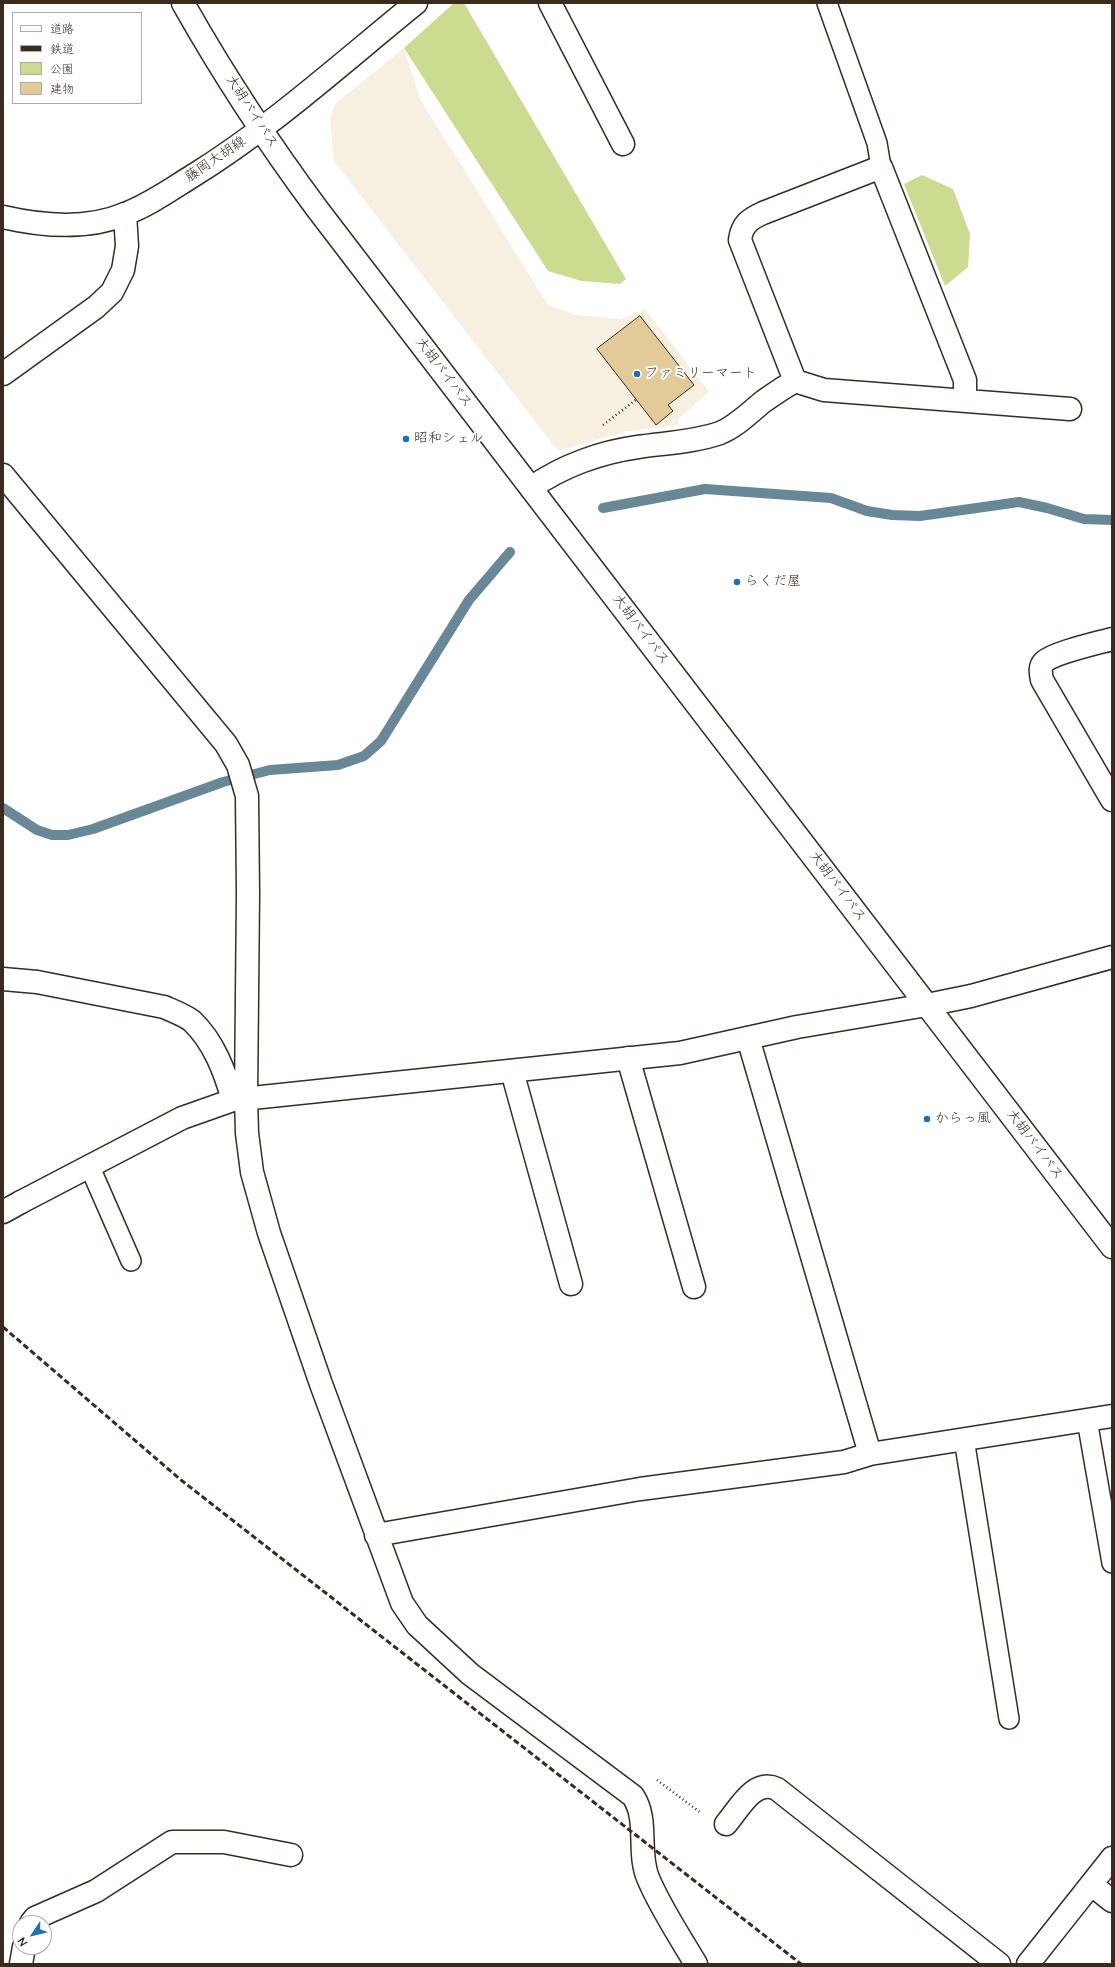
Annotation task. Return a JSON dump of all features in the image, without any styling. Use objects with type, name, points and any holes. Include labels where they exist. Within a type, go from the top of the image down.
[{"type":"street","name":"大胡バイパス","points":[[183,3],[261,128],[318,210],[1112,1247]]},
{"type":"street","name":"藤岡大胡線","points":[[3,217],[46,224],[81,225],[124,214],[162,196],[226,155],[416,3]]},
{"type":"street","points":[[550,3],[561,20],[623,144]]},
{"type":"street","points":[[795,381],[740,240],[742,229],[750,219],[763,213],[881,166],[965,380],[965,400]]},
{"type":"street","points":[[3,374],[96,307],[112,292],[123,270],[126,252],[124,214]]},
{"type":"street","points":[[531,488],[550,474],[567,466],[637,447],[677,443],[718,433],[731,428],[765,400],[795,381],[824,390],[1070,409]]},
{"type":"street","points":[[3,476],[226,744],[238,765],[247,796],[248,894],[240,1099],[247,1133],[252,1172],[258,1197],[321,1384],[402,1603],[417,1625],[470,1674],[633,1796],[639,1805],[642,1816],[642,1841],[648,1877],[696,1964]]},
{"type":"street","points":[[1112,639],[1052,657],[1043,662],[1040,670],[1042,680],[1112,800]]},
{"type":"street","points":[[12,1207],[89,1165],[182,1118],[240,1099],[680,1053],[797,1027],[971,996],[1112,957]]},
{"type":"street","points":[[3,978],[37,982],[157,1005],[178,1013],[191,1021],[205,1036],[240,1099]]},
{"type":"street","points":[[748,1038],[870,1454]]},
{"type":"street","points":[[628,1058],[694,1287]]},
{"type":"street","points":[[512,1071],[571,1284]]},
{"type":"street","points":[[376,1535],[640,1489],[844,1462],[870,1454],[1112,1416]]},
{"type":"street","points":[[726,1824],[750,1794],[760,1787],[769,1785],[777,1789],[999,1964]]},
{"type":"street","points":[[42,1915],[96,1891],[172,1842],[224,1842],[291,1855]]},
{"type":"street","points":[[1028,1964],[1112,1858]]},
{"type":"street","points":[[1092,1885],[1112,1902]]},
{"type":"lane","points":[[828,3],[877,143],[881,166]]},
{"type":"lane","points":[[89,1165],[131,1261]]},
{"type":"lane","points":[[1087,1420],[1112,1563]]},
{"type":"lane","points":[[964,1440],[1009,1719]]},
{"type":"path","points":[[601,426],[637,399]]},
{"type":"shaded area","points":[[404,48],[420,99],[548,305],[576,315],[621,319],[645,309],[709,392],[678,419],[679,425],[628,431],[558,451],[334,161],[330,118],[336,103]]},
{"type":"green space","points":[[454,3],[464,3],[626,279],[620,284],[581,281],[548,271],[404,48]]},
{"type":"green space","points":[[922,175],[953,189],[970,234],[968,267],[945,286],[904,184]]},
{"type":"building","points":[[640,316],[694,385],[668,405],[673,411],[656,425],[597,349]]},
{"type":"waterway","points":[[603,508],[705,489],[831,498],[867,511],[892,515],[920,516],[1019,502],[1047,508],[1084,519],[1112,520]]},
{"type":"waterway","points":[[3,808],[37,830],[52,835],[68,835],[93,829],[223,782],[270,770],[338,765],[364,756],[381,741],[469,600],[510,552]]},
{"type":"railway","points":[[3,1327],[181,1480],[801,1964]]},
{"type":"place","name":"ファミリーマート","points":[[637,374]]},
{"type":"place","name":"昭和シェル","points":[[406,439]]},
{"type":"place","name":"らくだ屋","points":[[737,582]]},
{"type":"place","name":"からっ風","points":[[927,1119]]}]
